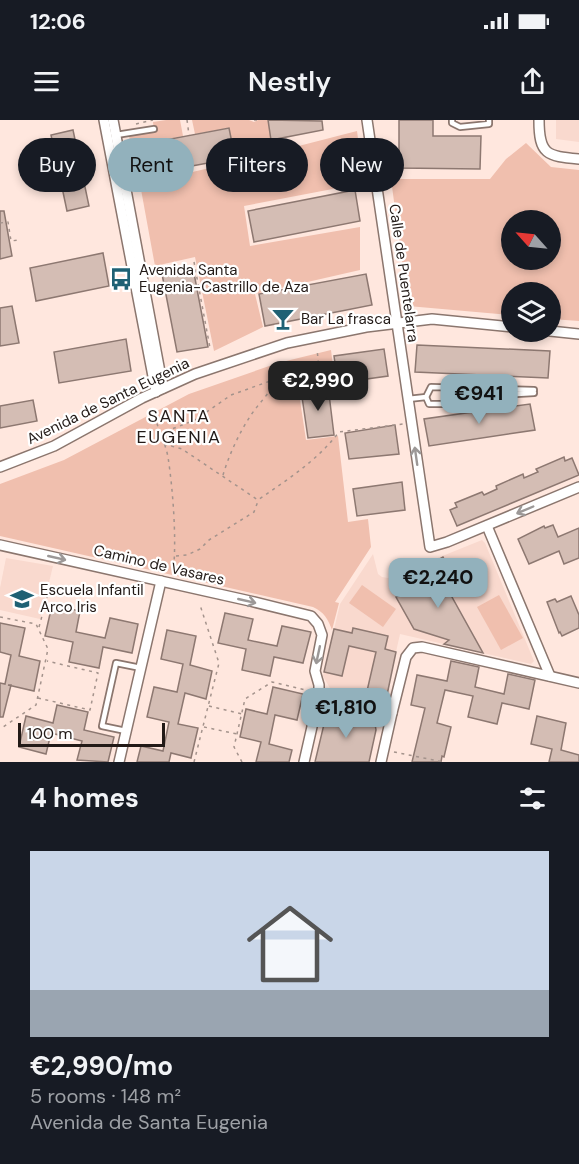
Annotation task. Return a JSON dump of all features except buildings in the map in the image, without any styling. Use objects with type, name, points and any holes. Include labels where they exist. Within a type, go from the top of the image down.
[{"type":"street","points":[[104,120],[159,390]]},
{"type":"street","points":[[113,120],[159,390]]},
{"type":"street","name":"Calle de Puentelarra","points":[[367,120],[430,547],[441,545],[579,487]]},
{"type":"street","points":[[539,120],[540,142],[543,149],[555,157],[579,159]]},
{"type":"street","name":"Avenida de Santa Eugenia","points":[[0,467],[54,446],[159,390],[224,363],[287,343],[396,323],[440,320],[501,326]]},
{"type":"street","points":[[561,332],[579,334]]},
{"type":"street","points":[[487,526],[550,676]]},
{"type":"street","name":"Camino de Vasares","points":[[0,545],[311,616],[318,624],[322,635],[315,671],[319,696]]},
{"type":"street","points":[[119,762],[161,581]]},
{"type":"street","points":[[381,762],[406,657],[413,648],[422,647],[579,683]]},
{"type":"street","points":[[304,762],[319,696],[392,713]]},
{"type":"lane","points":[[452,120],[452,123],[460,127],[489,124],[489,120]]},
{"type":"lane","points":[[116,135],[154,129]]},
{"type":"lane","points":[[431,387],[534,391],[482,396],[443,404],[429,404],[426,396],[431,387]]},
{"type":"lane","points":[[408,399],[426,396]]},
{"type":"lane","points":[[126,732],[102,726],[116,663],[141,668]]},
{"type":"path","points":[[187,120],[189,135]]},
{"type":"path","points":[[0,223],[8,222],[11,242],[18,240]]},
{"type":"path","points":[[194,262],[210,348]]},
{"type":"path","points":[[159,434],[195,420],[231,395],[287,375],[319,369],[317,350]]},
{"type":"path","points":[[223,476],[227,461],[251,414],[263,402],[277,380]]},
{"type":"path","points":[[153,409],[164,444],[172,505],[175,556],[172,577]]},
{"type":"path","points":[[175,556],[187,555],[200,549],[208,540],[254,512],[258,500],[312,463],[339,432],[411,423]]},
{"type":"path","points":[[164,444],[182,449],[258,500]]},
{"type":"path","points":[[38,629],[49,590]]},
{"type":"path","points":[[194,762],[219,663],[200,605]]},
{"type":"path","points":[[0,617],[36,624],[48,650],[36,705],[0,729]]},
{"type":"path","points":[[38,698],[90,710],[98,673],[46,661]]},
{"type":"path","points":[[242,762],[234,747],[245,699],[272,682],[310,691],[319,696]]},
{"type":"path","points":[[208,706],[242,714]]},
{"type":"path","points":[[203,727],[237,735]]},
{"type":"path","points":[[392,751],[443,762]]},
{"type":"shaded area","points":[[180,120],[183,136],[129,138],[129,136],[154,131],[153,122]]},
{"type":"shaded area","points":[[192,120],[249,120],[254,122],[268,120],[271,138],[231,138],[229,128],[195,134]]},
{"type":"shaded area","points":[[556,120],[579,120],[579,142],[556,139]]},
{"type":"shaded area","points":[[357,131],[358,138],[330,138]]},
{"type":"shaded area","points":[[320,140],[320,191],[244,206],[250,246],[360,227],[360,270],[255,294],[263,327],[214,351],[195,257],[155,266],[141,192],[194,192],[194,172],[206,169],[206,192],[308,192],[308,144]]},
{"type":"shaded area","points":[[526,143],[551,167],[579,170],[579,321],[561,320],[561,282],[501,282],[501,314],[408,306],[393,192],[404,192],[404,179],[490,179],[506,159]]},
{"type":"shaded area","points":[[331,350],[335,382],[298,387],[306,440],[338,436],[348,522],[368,519],[371,547],[335,602],[339,603],[332,630],[325,616],[313,607],[0,536],[0,484],[64,460],[189,394],[278,363]]},
{"type":"shaded area","points":[[482,540],[534,661],[531,664],[400,634],[385,701],[331,690],[323,676],[340,604],[373,554],[378,574],[388,578]]},
{"type":"shaded area","name":"Escuela Infantil Arco Iris","points":[[6,558],[53,566],[40,619],[0,610],[0,588]]},
{"type":"shaded area","points":[[362,585],[396,609],[383,627],[349,603]]},
{"type":"shaded area","points":[[499,595],[523,638],[501,650],[477,607]]},
{"type":"place","name":"Avenida Santa Eugenia-Castrillo de Aza","points":[[121,279]]},
{"type":"place","name":"Bar La frasca","points":[[283,319]]},
{"type":"place","name":"Escuela Infantil Arco Iris","points":[[22,599]]},
{"type":"district","name":"SANTA EUGENIA","points":[[179,426]]}]
